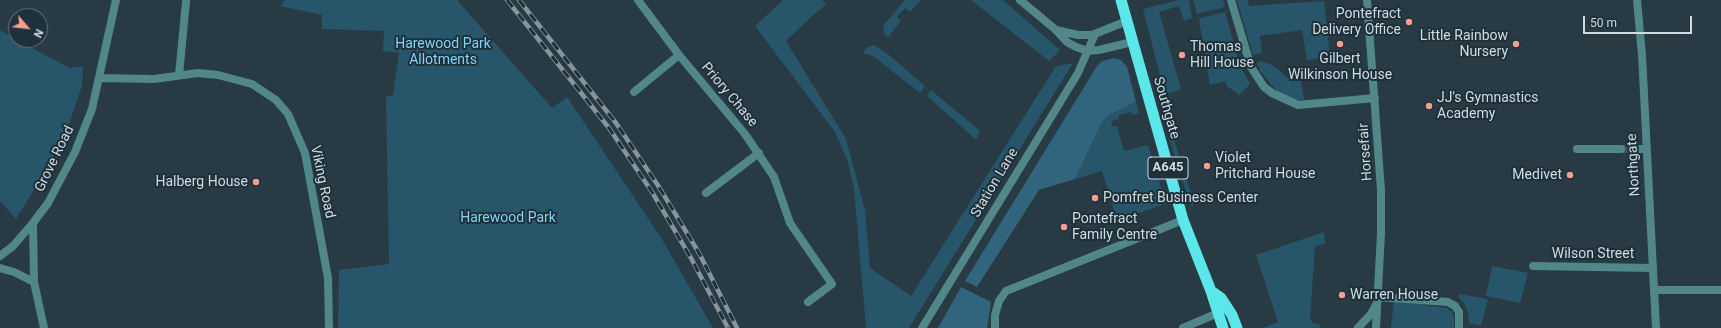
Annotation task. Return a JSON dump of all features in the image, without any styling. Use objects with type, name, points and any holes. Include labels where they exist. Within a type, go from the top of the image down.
[{"type":"highway","name":"Southgate","points":[[1121,0],[1183,220],[1211,291],[1223,328]]},
{"type":"highway","name":"Southgate","points":[[1211,291],[1221,298],[1232,315],[1237,328]]},
{"type":"street","name":"Grove Road","points":[[0,256],[13,246],[34,223],[48,203],[75,152],[92,109],[116,0]]},
{"type":"street","name":"Priory Chase","points":[[638,0],[679,55],[745,134],[774,177],[790,223],[832,284],[808,302]]},
{"type":"street","points":[[1020,0],[1056,30],[1067,42],[1088,51],[1099,50],[1132,42]]},
{"type":"street","points":[[1231,0],[1251,67],[1264,87],[1272,93],[1298,105],[1375,98]]},
{"type":"street","name":"Horsefair","points":[[1367,0],[1381,190],[1382,233],[1376,328]]},
{"type":"street","name":"Northgate","points":[[1637,0],[1656,328]]},
{"type":"street","points":[[179,75],[186,2]]},
{"type":"street","points":[[1056,30],[1078,35],[1095,34],[1127,22]]},
{"type":"street","name":"Station Lane","points":[[922,328],[1078,73],[1095,34]]},
{"type":"street","points":[[634,92],[679,55]]},
{"type":"street","name":"Viking Road","points":[[99,78],[147,79],[198,73],[218,75],[252,84],[276,100],[288,114],[305,153],[330,294],[329,328]]},
{"type":"street","points":[[1577,149],[1621,149]]},
{"type":"street","points":[[1635,149],[1646,149]]},
{"type":"street","points":[[706,193],[758,153]]},
{"type":"street","points":[[995,328],[995,315],[999,301],[1006,291],[1183,220]]},
{"type":"street","points":[[34,223],[34,282],[44,328]]},
{"type":"street","name":"Wilson Street","points":[[1534,266],[1653,268]]},
{"type":"street","points":[[0,268],[14,272],[34,282]]},
{"type":"street","points":[[1654,290],[1721,290]]},
{"type":"street","points":[[1358,328],[1371,314],[1378,300],[1448,302],[1455,306],[1459,312],[1459,328]]},
{"type":"street","points":[[1182,328],[1218,313]]},
{"type":"green space","name":"Harewood Park","points":[[285,0],[457,0],[552,108],[567,97],[663,241],[713,328],[338,328],[339,270],[389,264],[386,97],[393,95],[399,53],[383,51],[384,31],[322,29],[322,15],[280,6]]},
{"type":"green space","points":[[783,0],[823,0],[826,5],[786,41],[846,139],[865,210],[870,268],[911,296],[1056,66],[1073,63],[909,328],[866,328],[854,188],[847,159],[835,132],[755,26]]},
{"type":"green space","points":[[905,0],[921,0],[910,12],[905,8],[897,17],[901,21],[888,37],[884,34],[883,26]]},
{"type":"green space","points":[[971,0],[1003,0],[1060,50],[1049,61]]},
{"type":"green space","points":[[1179,0],[1189,0],[1192,18],[1184,21],[1179,6],[1159,12],[1181,89],[1165,95],[1143,9]]},
{"type":"green space","points":[[1193,0],[1223,0],[1225,7],[1197,14]]},
{"type":"green space","points":[[1237,0],[1248,0],[1249,6],[1324,1],[1330,57],[1307,60],[1302,30],[1260,36],[1262,53],[1253,55]]},
{"type":"green space","points":[[1225,12],[1239,63],[1250,84],[1239,95],[1227,86],[1225,81],[1210,85],[1199,20],[1200,18]]},
{"type":"green space","points":[[0,30],[8,35],[8,48],[32,48],[70,68],[83,66],[82,86],[68,127],[46,170],[16,219],[0,201]]},
{"type":"green space","points":[[874,45],[888,54],[925,86],[920,93],[873,56],[863,53],[866,48]]},
{"type":"green space","points":[[1262,61],[1274,66],[1291,81],[1301,81],[1304,100],[1296,100],[1285,96],[1275,89],[1260,71],[1257,62]]},
{"type":"green space","points":[[931,90],[980,131],[978,137],[975,139],[927,96]]},
{"type":"green space","points":[[1136,102],[1139,113],[1132,115],[1131,112],[1119,115],[1119,119],[1111,121],[1113,127],[1117,126],[1124,151],[1148,145],[1166,204],[1117,220],[1102,171],[1075,179],[1101,124],[1109,115]]},
{"type":"green space","points":[[1167,131],[1170,131],[1173,137],[1194,202],[1193,207],[1190,204]]},
{"type":"green space","points":[[1324,232],[1325,244],[1315,246],[1310,319],[1313,323],[1319,324],[1320,328],[1263,328],[1278,322],[1256,255]]},
{"type":"green space","points":[[1492,266],[1528,273],[1520,303],[1486,296]]},
{"type":"green space","points":[[1459,294],[1488,299],[1481,326],[1469,323],[1468,313],[1464,303],[1459,298]]},
{"type":"green space","points":[[1394,301],[1447,308],[1452,312],[1454,317],[1454,328],[1391,328]]},
{"type":"shaded area","points":[[1114,58],[1121,60],[1127,67],[1136,102],[1109,115],[1101,124],[1075,179],[1039,190],[977,287],[965,281],[1097,66],[1102,61]]},
{"type":"shaded area","points":[[961,287],[991,302],[987,328],[938,328]]},
{"type":"tunnel","points":[[1621,149],[1635,149]]},
{"type":"railway","points":[[507,0],[609,128],[652,192],[691,258],[728,328]]},
{"type":"railway","points":[[519,0],[616,123],[659,187],[699,253],[737,328]]},
{"type":"place","name":"Pontefract Delivery Office","points":[[1409,22]]},
{"type":"place","name":"Gilbert Wilkinson House","points":[[1340,44]]},
{"type":"place","name":"Little Rainbow Nursery","points":[[1516,44]]},
{"type":"place","name":"Thomas Hill House","points":[[1182,55]]},
{"type":"place","name":"JJ's Gymnastics Academy","points":[[1429,106]]},
{"type":"place","name":"Violet Pritchard House","points":[[1207,166]]},
{"type":"place","name":"Medivet","points":[[1570,175]]},
{"type":"place","name":"Halberg House","points":[[256,182]]},
{"type":"place","name":"Pomfret Business Center","points":[[1095,198]]},
{"type":"place","name":"Pontefract Family Centre","points":[[1064,227]]},
{"type":"place","name":"Warren House","points":[[1342,295]]},
{"type":"park label","name":"Harewood Park Allotments","points":[[443,52]]}]
